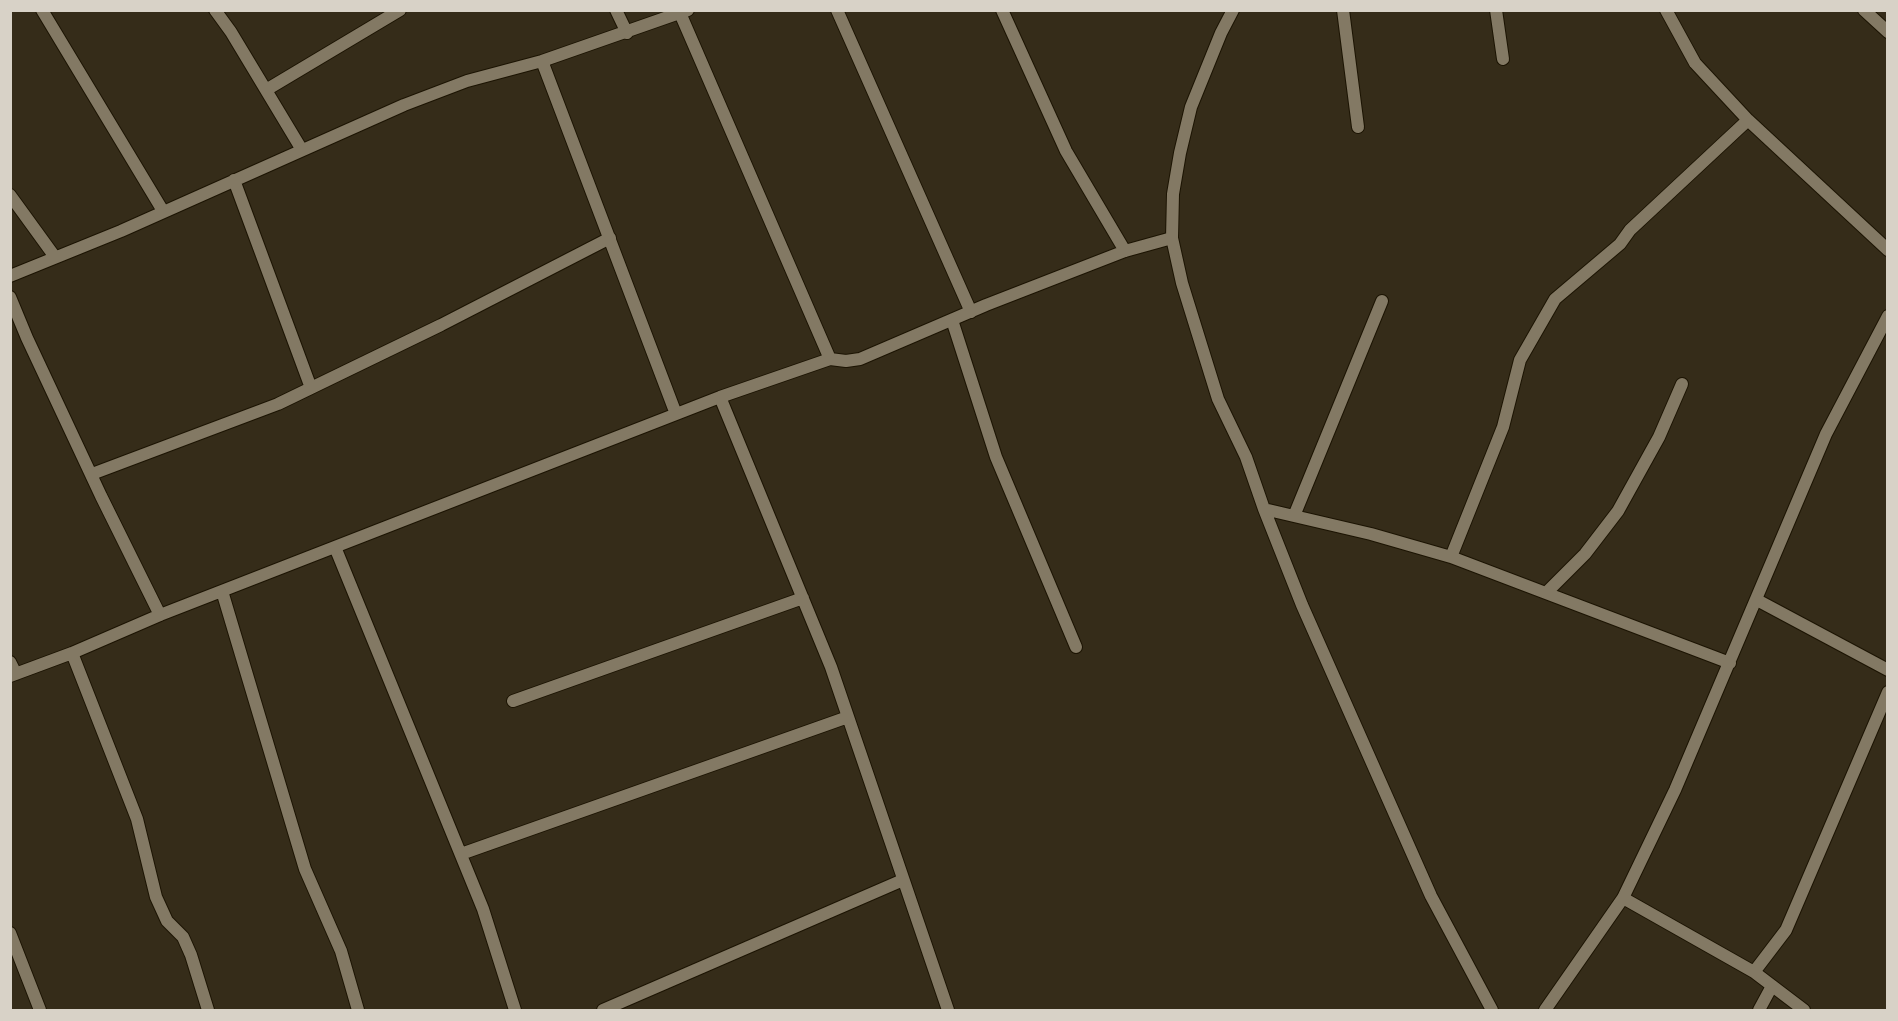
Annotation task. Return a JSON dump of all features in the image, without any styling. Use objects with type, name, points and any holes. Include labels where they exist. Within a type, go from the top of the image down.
[{"type":"street","points":[[42,10],[164,211]]},
{"type":"street","points":[[215,10],[231,32],[302,150]]},
{"type":"street","points":[[266,90],[400,10]]},
{"type":"street","points":[[616,10],[627,33]]},
{"type":"street","points":[[837,10],[972,312]]},
{"type":"street","points":[[1002,10],[1024,64],[1066,151],[1125,251]]},
{"type":"street","points":[[1233,10],[1221,33],[1191,107],[1180,153],[1173,194],[1172,238],[1182,283],[1218,399],[1246,458],[1302,605],[1431,896],[1492,1011]]},
{"type":"street","points":[[1343,10],[1358,127]]},
{"type":"street","points":[[1496,10],[1503,59]]},
{"type":"street","points":[[1666,10],[1695,63],[1748,120],[1887,250]]},
{"type":"street","points":[[1864,10],[1887,32]]},
{"type":"street","points":[[10,276],[120,231],[404,105],[446,89],[627,33],[684,12],[830,358]]},
{"type":"street","points":[[542,61],[676,414]]},
{"type":"street","points":[[1451,557],[1503,427],[1520,360],[1555,299],[1620,244],[1630,230],[1748,120]]},
{"type":"street","points":[[234,180],[311,388]]},
{"type":"street","points":[[10,195],[55,257]]},
{"type":"street","points":[[92,474],[278,404],[441,326],[610,238]]},
{"type":"street","points":[[12,671],[72,653],[160,615],[720,397],[830,358],[846,361],[861,358],[1125,251],[1172,238]]},
{"type":"street","points":[[10,297],[27,338],[160,615]]},
{"type":"street","points":[[1294,516],[1382,301]]},
{"type":"street","points":[[1545,1011],[1623,898],[1675,790],[1826,434],[1887,316]]},
{"type":"street","points":[[952,320],[996,457],[1076,647]]},
{"type":"street","points":[[1546,593],[1584,554],[1618,511],[1659,438],[1682,384]]},
{"type":"street","points":[[720,397],[831,666],[948,1011]]},
{"type":"street","points":[[1264,510],[1371,534],[1451,557],[1730,663]]},
{"type":"street","points":[[335,547],[483,909],[514,1011]]},
{"type":"street","points":[[222,591],[305,869],[341,951],[358,1011]]},
{"type":"street","points":[[513,701],[803,598]]},
{"type":"street","points":[[1757,600],[1887,670]]},
{"type":"street","points":[[72,653],[137,819],[156,897],[167,921],[183,937],[191,955],[208,1011]]},
{"type":"street","points":[[1754,972],[1786,930],[1887,692]]},
{"type":"street","points":[[461,854],[848,717]]},
{"type":"street","points":[[603,1011],[903,880]]},
{"type":"street","points":[[1623,898],[1754,972],[1804,1011]]},
{"type":"street","points":[[10,933],[40,1011]]},
{"type":"street","points":[[1759,1011],[1772,986]]}]
